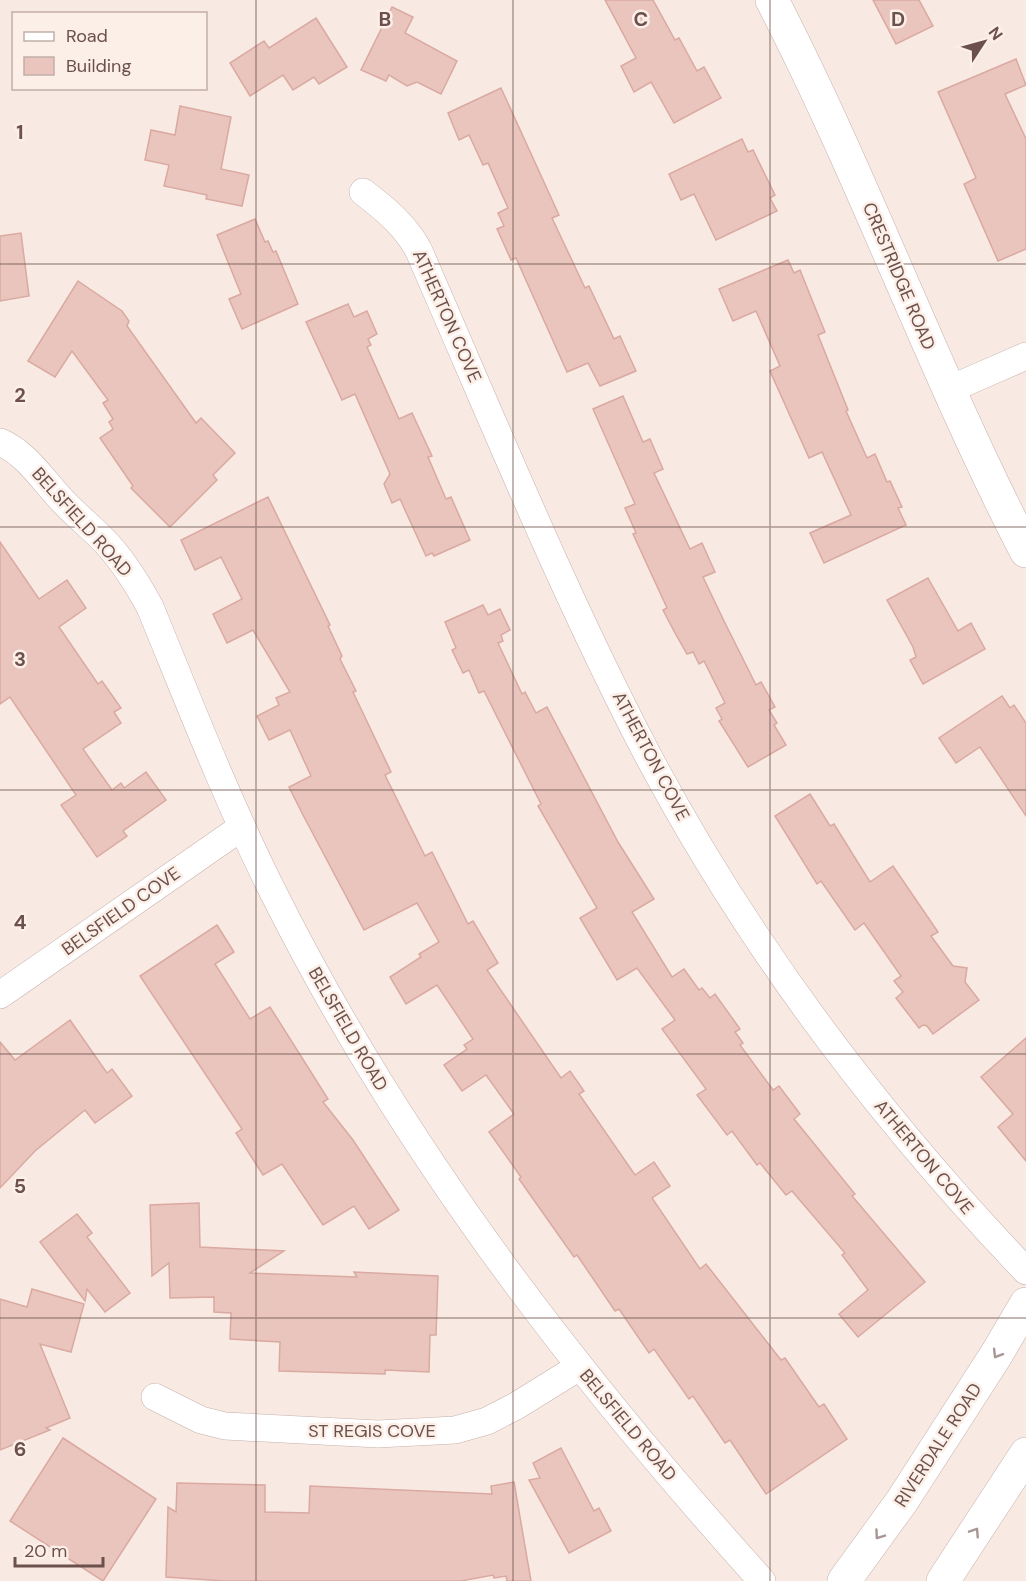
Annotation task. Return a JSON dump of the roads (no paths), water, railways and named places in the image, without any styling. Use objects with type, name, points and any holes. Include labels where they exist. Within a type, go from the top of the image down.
[{"type":"street","name":"CRESTRIDGE ROAD","points":[[772,0],[828,111],[948,390],[1026,551]]},
{"type":"street","name":"ATHERTON COVE","points":[[363,192],[392,215],[408,232],[418,249],[589,636],[645,749],[700,844],[780,970],[860,1081],[969,1211],[1026,1271]]},
{"type":"street","points":[[948,390],[1026,356]]},
{"type":"street","name":"BELSFIELD ROAD","points":[[0,442],[36,470],[74,514],[109,545],[132,574],[150,607],[242,827],[307,957],[392,1104],[461,1209],[579,1367],[662,1467],[762,1581]]},
{"type":"street","name":"BELSFIELD COVE","points":[[0,995],[242,827]]},
{"type":"street","name":"RIVERDALE ROAD","points":[[844,1581],[902,1501],[1026,1304]]},
{"type":"street","name":"ST REGIS COVE","points":[[155,1397],[201,1420],[225,1426],[378,1434],[435,1433],[487,1421],[579,1367]]},
{"type":"street","points":[[943,1581],[1026,1454]]}]
